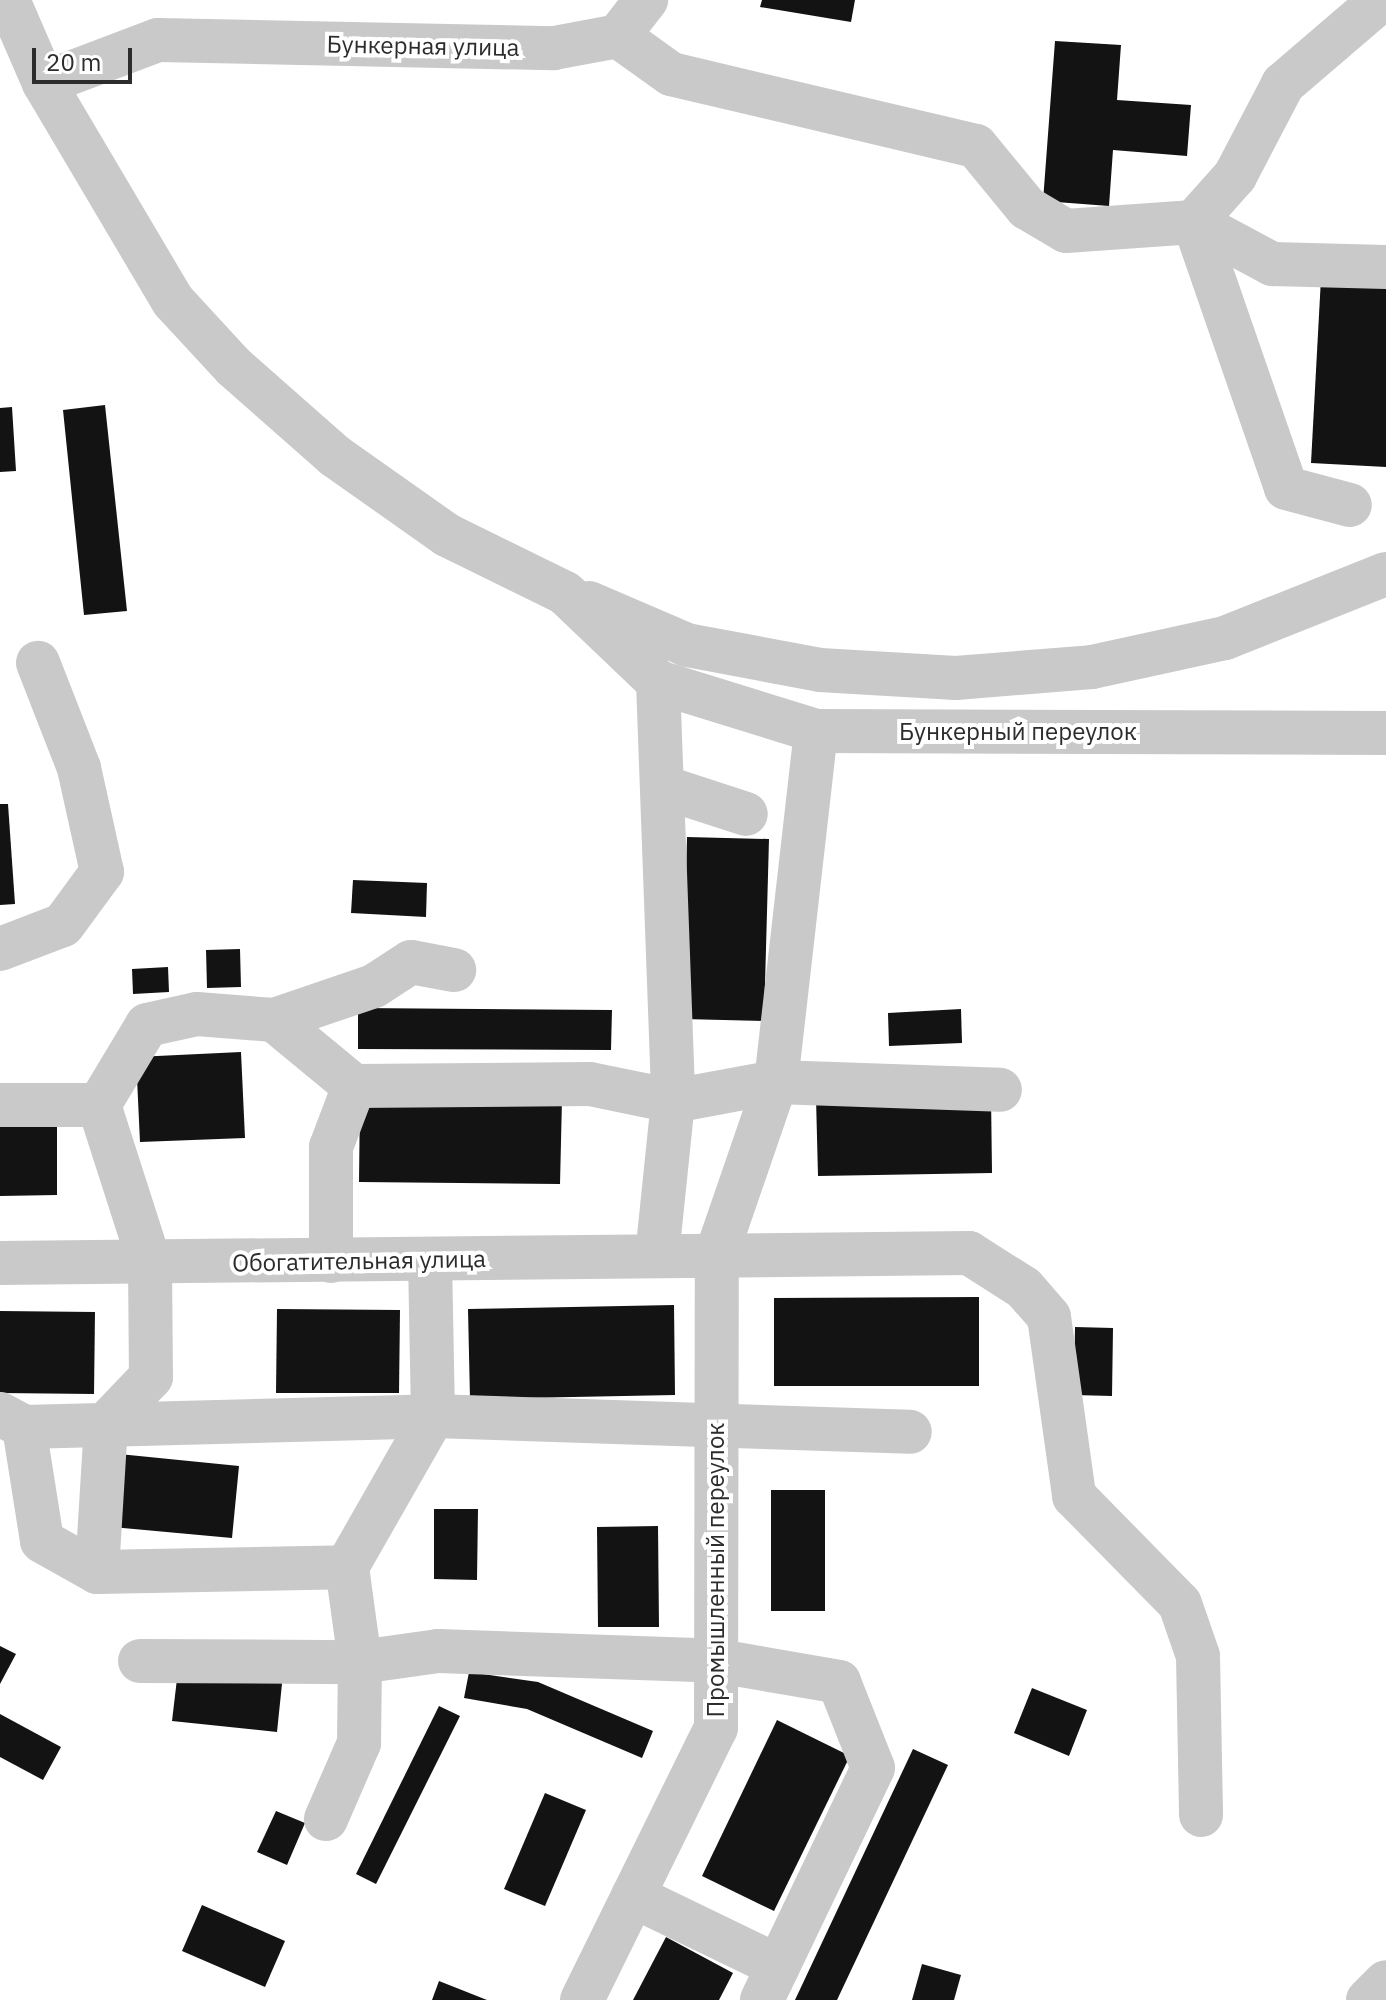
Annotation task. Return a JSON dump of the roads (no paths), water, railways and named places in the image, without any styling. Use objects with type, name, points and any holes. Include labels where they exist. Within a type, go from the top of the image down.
[{"type":"street","points":[[8,0],[44,83],[173,301],[234,367],[335,456],[447,535],[565,593],[687,645],[820,670],[956,678],[1092,667],[1225,638],[1386,574]]},
{"type":"street","points":[[646,0],[618,36],[671,74],[778,103],[860,113],[976,146],[1027,208],[1066,231],[1194,222],[1272,264],[1386,267]]},
{"type":"street","points":[[1194,222],[1235,176],[1283,84],[1381,0]]},
{"type":"street","name":"Бункерная улица","points":[[44,83],[158,40],[554,48],[618,36]]},
{"type":"street","points":[[1194,222],[1286,488],[1350,505]]},
{"type":"street","points":[[565,593],[658,682],[673,1101],[657,1255]]},
{"type":"street","points":[[0,949],[63,925],[102,872],[79,768],[38,663]]},
{"type":"street","name":"Бункерный переулок","points":[[658,682],[816,731],[1386,733]]},
{"type":"street","name":"Промышленный переулок","points":[[582,2000],[716,1728],[717,1253],[776,1082],[816,731]]},
{"type":"street","points":[[663,787],[746,814]]},
{"type":"street","points":[[97,1572],[106,1424],[151,1377],[150,1264],[99,1105],[147,1025],[197,1014],[274,1020],[374,986],[411,962],[454,970]]},
{"type":"street","points":[[274,1020],[354,1086],[590,1084],[673,1101],[776,1082],[1000,1090]]},
{"type":"street","points":[[331,1261],[331,1147],[338,1113],[354,1086]]},
{"type":"street","points":[[0,1105],[99,1105]]},
{"type":"street","name":"Обогатительная улица","points":[[0,1263],[150,1264],[717,1253],[969,1253],[1024,1288],[1049,1317],[1074,1496],[1180,1604],[1198,1656],[1201,1815]]},
{"type":"street","points":[[326,1819],[359,1743],[360,1662],[347,1567],[433,1416],[430,1259]]},
{"type":"street","points":[[347,1567],[97,1572],[42,1541],[12,1420],[106,1424],[433,1416],[717,1422],[910,1432]]},
{"type":"street","points":[[140,1661],[360,1662],[438,1651],[718,1661],[839,1682],[872,1753],[873,1768],[770,1983],[633,1896]]},
{"type":"street","points":[[1368,2000],[1386,1982]]}]
